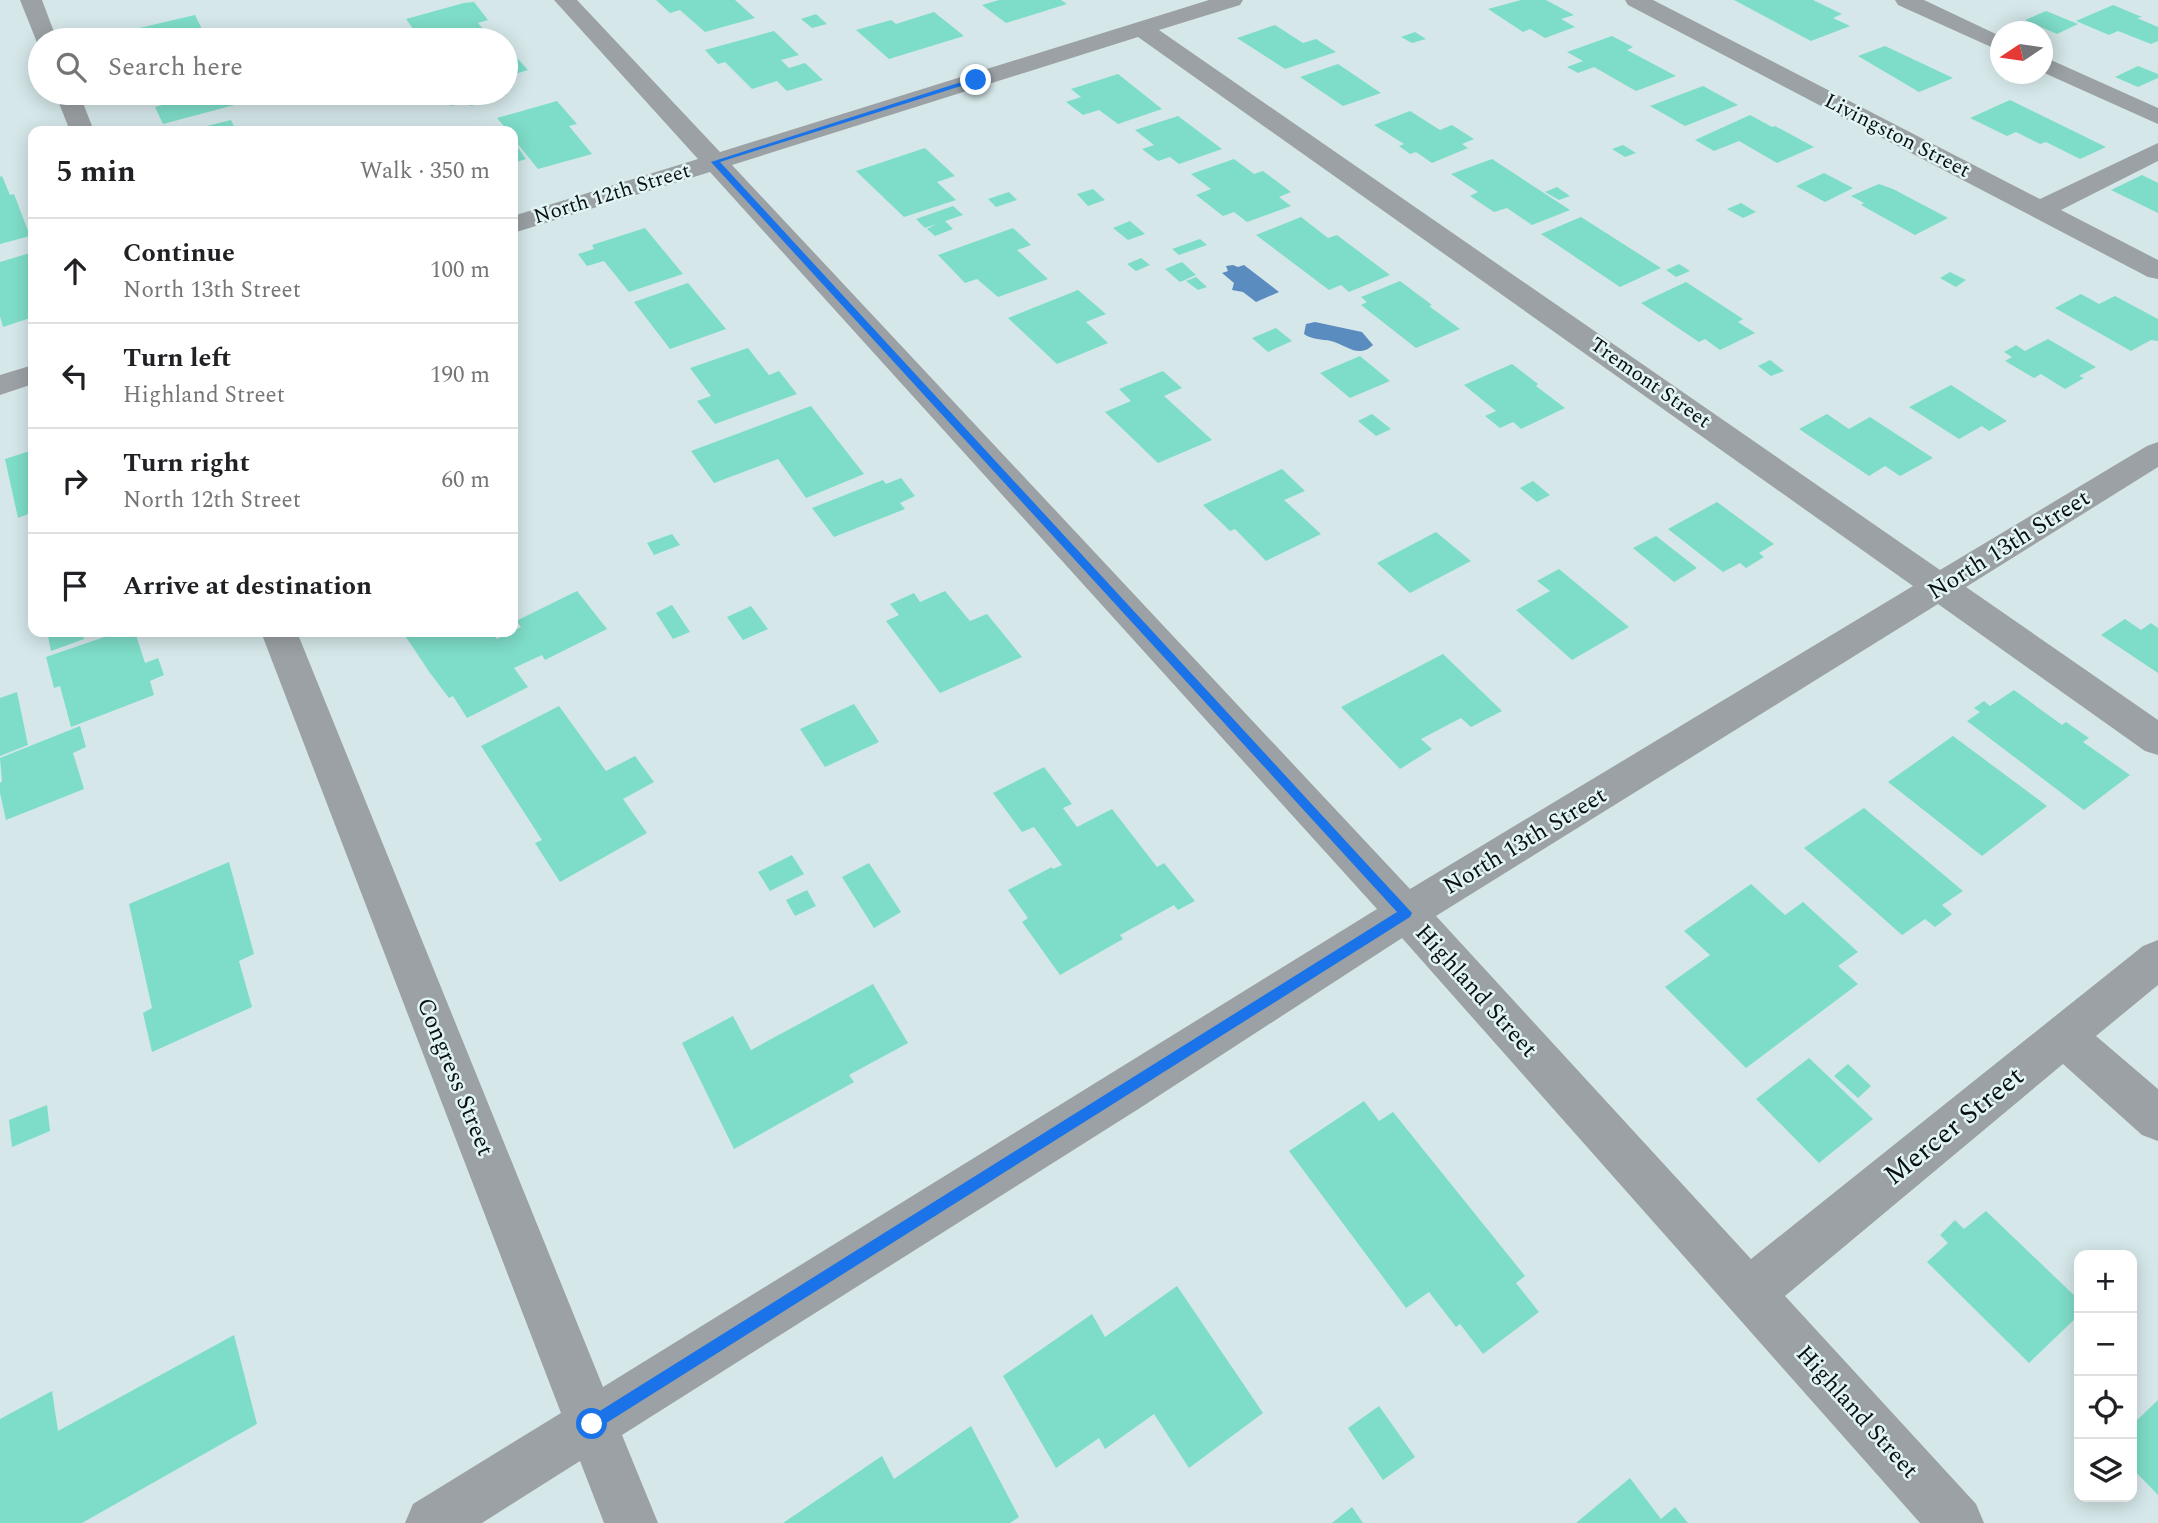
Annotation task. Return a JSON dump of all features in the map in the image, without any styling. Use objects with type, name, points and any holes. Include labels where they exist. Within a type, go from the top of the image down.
[{"type":"street","points":[[30,0],[41,28]]},
{"type":"street","name":"Highland Street","points":[[565,0],[1406,913],[1957,1523]]},
{"type":"street","name":"North 12th Street","points":[[518,223],[1232,0]]},
{"type":"street","points":[[1906,0],[1990,39]]},
{"type":"street","name":"Livingston Street","points":[[1649,2],[2158,271]]},
{"type":"street","name":"Tremont Street","points":[[1141,28],[2158,740]]},
{"type":"street","points":[[2053,68],[2158,117]]},
{"type":"street","points":[[72,105],[80,126]]},
{"type":"street","points":[[2040,210],[2158,151]]},
{"type":"street","points":[[0,385],[28,376]]},
{"type":"street","name":"North 13th Street","points":[[436,1521],[1406,913],[2158,453]]},
{"type":"street","name":"Congress Street","points":[[281,637],[631,1523]]},
{"type":"street","name":"Mercer Street","points":[[1749,1293],[2158,959]]},
{"type":"street","points":[[2063,1036],[2158,1119]]},
{"type":"water","points":[[1244,265],[1279,292],[1256,302],[1243,292],[1232,290],[1234,283],[1222,273],[1228,271],[1226,266]]},
{"type":"water","points":[[1315,322],[1362,332],[1373,345],[1357,351],[1304,334],[1306,324]]},
{"type":"building","points":[[656,0],[735,0],[755,18],[705,32],[680,10],[670,13]]},
{"type":"building","points":[[999,0],[1061,0],[1067,4],[1006,23],[982,5]]},
{"type":"building","points":[[1521,0],[1546,0],[1574,15],[1561,19],[1575,27],[1545,38],[1530,29],[1523,32],[1488,9]]},
{"type":"building","points":[[1734,0],[1813,0],[1842,14],[1833,18],[1850,26],[1811,41]]},
{"type":"building","points":[[474,2],[488,20],[478,23],[482,28],[412,28],[406,19]]},
{"type":"building","points":[[2113,5],[2158,27],[2158,41],[2151,44],[2118,31],[2109,35],[2076,21]]},
{"type":"building","points":[[2046,11],[2078,24],[2057,34],[2053,32],[2053,21],[2025,20]]},
{"type":"building","points":[[934,12],[964,36],[889,59],[856,30],[891,20],[896,24]]},
{"type":"building","points":[[816,14],[827,24],[812,28],[801,19]]},
{"type":"building","points":[[195,15],[202,28],[139,28]]},
{"type":"building","points":[[1275,25],[1303,43],[1316,39],[1336,52],[1285,69],[1237,38]]},
{"type":"building","points":[[774,31],[799,55],[781,60],[789,68],[805,63],[823,80],[787,91],[777,81],[752,89],[725,62],[718,64],[705,50]]},
{"type":"building","points":[[1415,32],[1426,39],[1412,43],[1401,37]]},
{"type":"building","points":[[1612,36],[1633,47],[1627,50],[1676,76],[1636,91],[1594,67],[1578,73],[1567,67],[1583,61],[1567,52]]},
{"type":"building","points":[[1885,46],[1953,78],[1919,92],[1858,56]]},
{"type":"building","points":[[518,59],[528,70],[518,73]]},
{"type":"building","points":[[1338,64],[1381,93],[1343,106],[1300,77]]},
{"type":"building","points":[[2138,66],[2158,74],[2158,78],[2138,87],[2115,77]]},
{"type":"building","points":[[1118,74],[1162,109],[1118,124],[1099,110],[1083,115],[1066,102],[1081,97],[1071,89]]},
{"type":"building","points":[[1703,86],[1738,105],[1685,126],[1650,106]]},
{"type":"building","points":[[2010,100],[2106,147],[2080,159],[2046,142],[2040,144],[2016,132],[2007,136],[1970,118]]},
{"type":"building","points":[[557,101],[577,124],[569,126],[592,154],[538,169],[518,144],[518,126],[504,126],[497,118]]},
{"type":"building","points":[[163,105],[234,105],[163,124],[155,107]]},
{"type":"building","points":[[1410,111],[1440,130],[1452,125],[1474,139],[1462,144],[1468,148],[1432,163],[1416,152],[1410,154],[1399,146],[1404,144],[1374,125]]},
{"type":"building","points":[[1750,115],[1814,147],[1777,163],[1739,141],[1714,151],[1695,140]]},
{"type":"building","points":[[1178,116],[1222,149],[1179,164],[1170,157],[1158,161],[1142,149],[1154,145],[1135,130]]},
{"type":"building","points":[[231,120],[234,126],[207,126]]},
{"type":"building","points":[[1623,145],[1636,153],[1625,157],[1612,149]]},
{"type":"building","points":[[518,147],[526,159],[518,161]]},
{"type":"building","points":[[925,148],[955,176],[937,182],[956,200],[904,217],[856,171]]},
{"type":"building","points":[[1234,159],[1254,174],[1263,171],[1291,192],[1279,197],[1291,206],[1247,222],[1234,212],[1223,216],[1196,195],[1211,189],[1191,174]]},
{"type":"building","points":[[1492,159],[1570,210],[1532,225],[1507,208],[1494,212],[1470,196],[1478,192],[1451,174]]},
{"type":"building","points":[[1824,173],[1853,188],[1825,202],[1796,186]]},
{"type":"building","points":[[2142,175],[2158,183],[2158,213],[2111,190]]},
{"type":"building","points":[[2,176],[10,195],[14,194],[28,237],[0,244]]},
{"type":"building","points":[[1879,184],[1948,218],[1915,235],[1861,205],[1864,203],[1851,196]]},
{"type":"building","points":[[1557,187],[1570,196],[1559,200],[1545,192]]},
{"type":"building","points":[[1093,189],[1105,200],[1088,206],[1077,194]]},
{"type":"building","points":[[1009,192],[1017,200],[996,207],[988,199]]},
{"type":"building","points":[[1741,203],[1756,212],[1743,218],[1727,209]]},
{"type":"building","points":[[953,206],[963,215],[945,221],[953,229],[935,236],[927,229],[936,224],[925,228],[916,219]]},
{"type":"building","points":[[1301,217],[1328,238],[1337,235],[1390,275],[1349,292],[1341,285],[1329,290],[1256,235]]},
{"type":"building","points":[[1581,217],[1661,268],[1620,287],[1541,234]]},
{"type":"building","points":[[1130,221],[1145,234],[1128,240],[1113,228]]},
{"type":"building","points":[[645,228],[683,274],[629,292],[604,261],[587,266],[578,254],[594,249],[592,245]]},
{"type":"building","points":[[1013,228],[1031,245],[1017,250],[1048,279],[998,297],[977,279],[965,283],[938,255]]},
{"type":"building","points":[[1200,239],[1207,245],[1179,255],[1172,249]]},
{"type":"building","points":[[28,254],[28,319],[3,327],[0,316],[0,262]]},
{"type":"building","points":[[1141,258],[1150,265],[1136,271],[1127,264]]},
{"type":"building","points":[[1182,262],[1196,275],[1180,282],[1165,269]]},
{"type":"building","points":[[1679,264],[1690,271],[1676,277],[1666,270]]},
{"type":"building","points":[[1950,272],[1966,280],[1956,287],[1940,278]]},
{"type":"building","points":[[1196,277],[1207,287],[1198,290],[1186,281]]},
{"type":"building","points":[[1400,281],[1460,329],[1416,348],[1361,305],[1367,302],[1361,297]]},
{"type":"building","points":[[1686,282],[1743,319],[1738,322],[1755,333],[1720,350],[1705,339],[1699,342],[1641,303]]},
{"type":"building","points":[[688,283],[726,329],[670,349],[634,302]]},
{"type":"building","points":[[1078,290],[1106,314],[1086,322],[1108,343],[1057,364],[1008,318]]},
{"type":"building","points":[[2081,294],[2099,304],[2115,296],[2158,319],[2158,341],[2151,340],[2131,351],[2055,308]]},
{"type":"building","points":[[1276,328],[1292,341],[1268,352],[1252,338]]},
{"type":"building","points":[[2048,339],[2096,367],[2079,376],[2084,378],[2065,389],[2041,374],[2034,378],[2005,361],[2012,357],[2004,352],[2016,345],[2025,351]]},
{"type":"building","points":[[748,348],[769,375],[779,371],[797,394],[715,424],[697,401],[711,396],[690,368]]},
{"type":"building","points":[[1360,356],[1390,381],[1350,398],[1320,373]]},
{"type":"building","points":[[1770,360],[1784,371],[1771,376],[1758,366]]},
{"type":"building","points":[[1512,364],[1565,408],[1521,429],[1513,422],[1500,428],[1485,416],[1496,411],[1464,385]]},
{"type":"building","points":[[1163,371],[1182,388],[1164,396],[1212,440],[1158,463],[1105,412],[1131,401],[1119,389]]},
{"type":"building","points":[[1951,385],[2007,421],[1989,431],[1982,426],[1959,439],[1909,407]]},
{"type":"building","points":[[811,406],[864,474],[806,498],[778,459],[714,483],[691,451]]},
{"type":"building","points":[[1372,414],[1391,429],[1376,436],[1358,421]]},
{"type":"building","points":[[1827,414],[1849,429],[1870,417],[1933,458],[1900,476],[1885,466],[1869,476],[1799,429]]},
{"type":"building","points":[[28,452],[28,514],[18,518],[5,459]]},
{"type":"building","points":[[1282,469],[1305,491],[1284,500],[1321,534],[1266,561],[1235,529],[1230,531],[1203,505]]},
{"type":"building","points":[[901,478],[915,496],[900,503],[905,509],[834,537],[812,508],[883,480],[886,484]]},
{"type":"building","points":[[1533,481],[1550,495],[1537,502],[1520,488]]},
{"type":"building","points":[[1717,502],[1774,544],[1759,553],[1764,557],[1746,568],[1740,563],[1723,572],[1668,529]]},
{"type":"building","points":[[1436,532],[1471,561],[1410,593],[1377,563]]},
{"type":"building","points":[[672,534],[680,545],[654,555],[647,543]]},
{"type":"building","points":[[1656,536],[1697,568],[1674,582],[1633,548]]},
{"type":"building","points":[[1559,569],[1629,627],[1572,660],[1516,610],[1550,591],[1537,581]]},
{"type":"building","points":[[577,591],[607,629],[545,660],[542,655],[514,668],[528,687],[467,718],[453,696],[449,698],[430,673],[406,637],[518,637],[518,628],[521,627],[518,620]]},
{"type":"building","points":[[945,591],[970,621],[987,614],[1022,657],[940,693],[886,621],[899,615],[890,604],[914,593],[920,602]]},
{"type":"building","points":[[672,605],[690,632],[673,639],[656,613]]},
{"type":"building","points":[[751,606],[768,629],[743,640],[727,617]]},
{"type":"building","points":[[2125,619],[2141,630],[2151,623],[2158,628],[2158,673],[2101,635]]},
{"type":"building","points":[[48,637],[83,637],[84,639],[51,651]]},
{"type":"building","points":[[104,637],[137,637],[145,663],[158,658],[164,675],[150,681],[154,695],[71,727],[60,686],[54,688],[46,657]]},
{"type":"building","points":[[1443,654],[1502,711],[1471,727],[1461,718],[1421,739],[1432,749],[1400,769],[1341,707]]},
{"type":"building","points":[[2014,690],[2062,725],[2066,722],[2089,738],[2083,742],[2130,775],[2084,810],[1967,721],[1980,712],[1974,708],[1984,701],[1990,706]]},
{"type":"building","points":[[17,692],[28,745],[0,756],[0,698]]},
{"type":"building","points":[[854,704],[879,742],[825,767],[800,729]]},
{"type":"building","points":[[559,706],[606,771],[635,756],[654,782],[623,799],[647,833],[560,882],[535,843],[542,840],[481,746]]},
{"type":"building","points":[[80,726],[86,747],[73,753],[84,789],[6,820],[0,793],[0,758]]},
{"type":"building","points":[[1953,736],[2047,806],[1982,856],[1888,782]]},
{"type":"building","points":[[1044,767],[1072,804],[1063,808],[1077,827],[1112,809],[1157,867],[1164,863],[1195,901],[1178,910],[1174,905],[1120,935],[1123,939],[1060,975],[1022,922],[1028,918],[1008,890],[1052,867],[1053,869],[1062,865],[1034,827],[1022,832],[993,793]]},
{"type":"building","points":[[1864,808],[1963,891],[1942,905],[1952,914],[1935,927],[1925,919],[1902,935],[1804,848]]},
{"type":"building","points":[[792,855],[804,874],[770,891],[758,872]]},
{"type":"building","points":[[229,862],[254,954],[239,961],[252,1007],[152,1052],[143,1013],[152,1008],[129,904]]},
{"type":"building","points":[[869,863],[901,912],[874,928],[842,877]]},
{"type":"building","points":[[1751,884],[1785,915],[1803,902],[1858,952],[1838,966],[1858,984],[1746,1068],[1665,987],[1710,955],[1684,931]]},
{"type":"building","points":[[807,890],[816,906],[795,916],[786,900]]},
{"type":"building","points":[[873,984],[908,1043],[849,1075],[854,1082],[734,1149],[682,1043],[733,1016],[751,1050]]},
{"type":"building","points":[[1809,1058],[1873,1119],[1819,1163],[1756,1099]]},
{"type":"building","points":[[1848,1064],[1871,1086],[1858,1098],[1834,1076]]},
{"type":"building","points":[[1364,1101],[1379,1121],[1393,1112],[1525,1276],[1516,1283],[1539,1312],[1483,1354],[1460,1324],[1456,1327],[1429,1292],[1406,1308],[1289,1151]]},
{"type":"building","points":[[47,1105],[50,1131],[12,1147],[9,1120]]},
{"type":"building","points":[[1986,1211],[2074,1295],[2074,1320],[2029,1363],[1927,1262],[1948,1243],[1940,1235],[1955,1220],[1964,1229]]},
{"type":"building","points":[[1177,1286],[1263,1413],[1189,1468],[1154,1414],[1105,1449],[1099,1438],[1056,1468],[1003,1376],[1092,1314],[1105,1337]]},
{"type":"building","points":[[234,1335],[257,1424],[82,1523],[0,1523],[0,1419],[52,1391],[58,1431]]},
{"type":"building","points":[[2158,1400],[2158,1495],[2137,1473],[2137,1420]]},
{"type":"building","points":[[1379,1406],[1415,1457],[1383,1480],[1348,1428]]},
{"type":"building","points":[[971,1426],[1019,1517],[1010,1523],[783,1523],[882,1456],[894,1479]]},
{"type":"building","points":[[1630,1478],[1661,1519],[1675,1507],[1688,1523],[1576,1523]]},
{"type":"building","points":[[1352,1507],[1363,1523],[1332,1523]]},
{"type":"route","points":[[592,1424],[1124,1093],[1406,913],[715,162],[976,80]]}]
